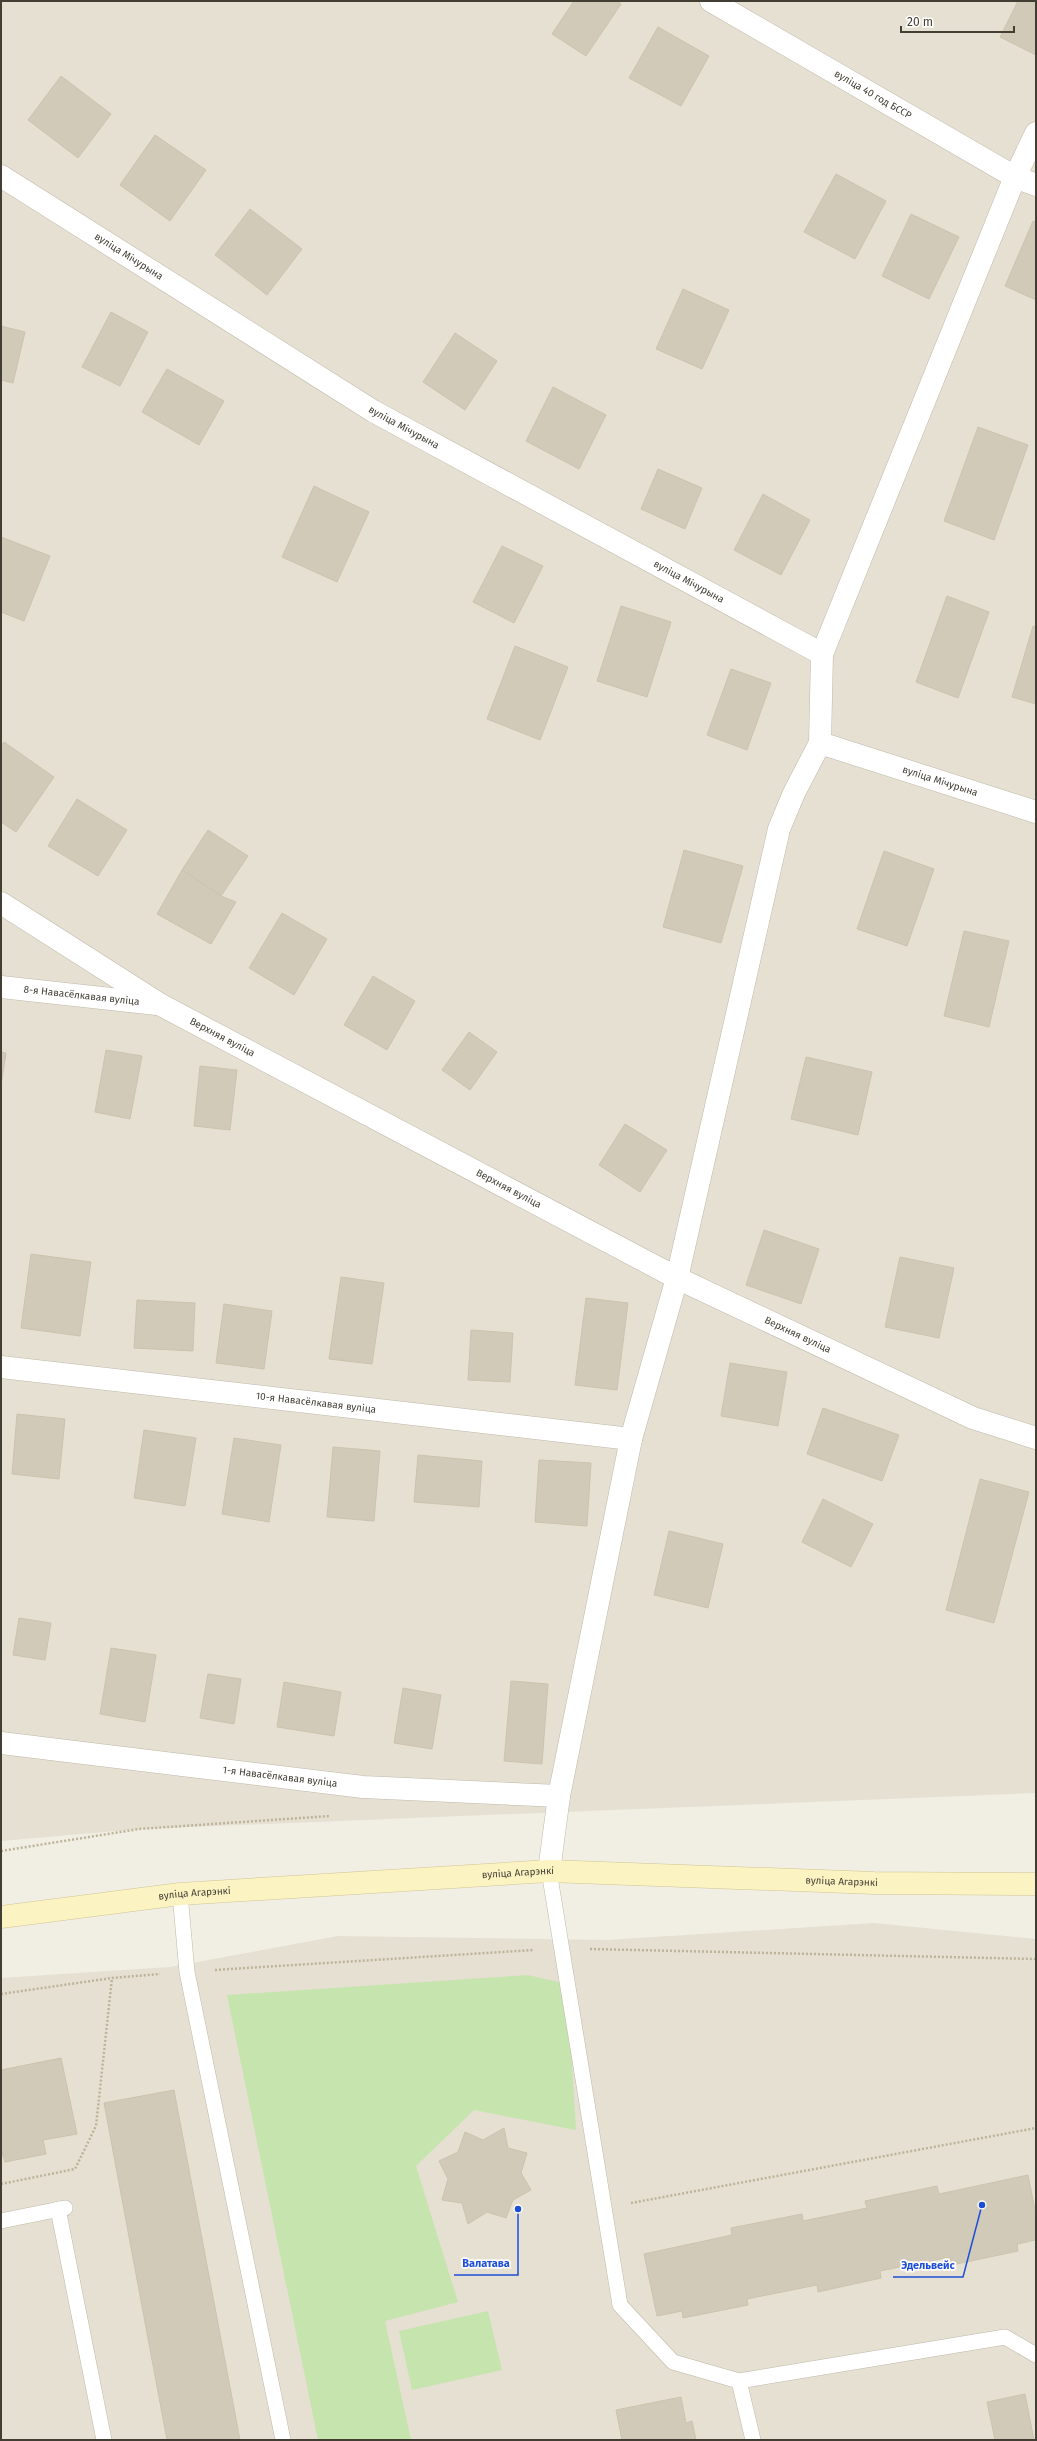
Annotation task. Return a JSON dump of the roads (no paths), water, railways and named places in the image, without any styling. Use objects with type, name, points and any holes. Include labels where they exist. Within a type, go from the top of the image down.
[{"type":"main road","name":"вуліца Агарэнкі","points":[[1,1917],[180,1894],[479,1874],[549,1871],[874,1883],[1036,1884]]},
{"type":"street","name":"вуліца 40 год БССР","points":[[711,1],[1015,177],[1036,185]]},
{"type":"street","points":[[549,1871],[560,1796],[631,1439],[677,1278],[780,829],[794,793],[820,743],[822,654],[1015,177],[1036,134]]},
{"type":"street","name":"вуліца Мічурына","points":[[1,176],[373,411],[822,654]]},
{"type":"street","name":"вуліца Мічурына","points":[[820,743],[1036,812]]},
{"type":"street","name":"Верхняя вуліца","points":[[1,903],[161,1005],[677,1278],[972,1418],[1036,1438]]},
{"type":"street","name":"8-я Навасёлкавая вуліца","points":[[1,987],[161,1005]]},
{"type":"street","name":"10-я Навасёлкавая вуліца","points":[[1,1366],[631,1439]]},
{"type":"street","name":"1-я Навасёлкавая вуліца","points":[[1,1742],[363,1787],[560,1796]]},
{"type":"lane","points":[[549,1871],[620,2305],[673,2362],[739,2381],[1005,2337],[1036,2355]]},
{"type":"lane","points":[[180,1894],[187,1972],[283,2440]]},
{"type":"lane","points":[[1,2220],[61,2208],[104,2440]]},
{"type":"lane","points":[[739,2381],[753,2440]]},
{"type":"place","name":"Эдельвейс","points":[[982,2205]]},
{"type":"place","name":"Валатава","points":[[518,2209]]}]
